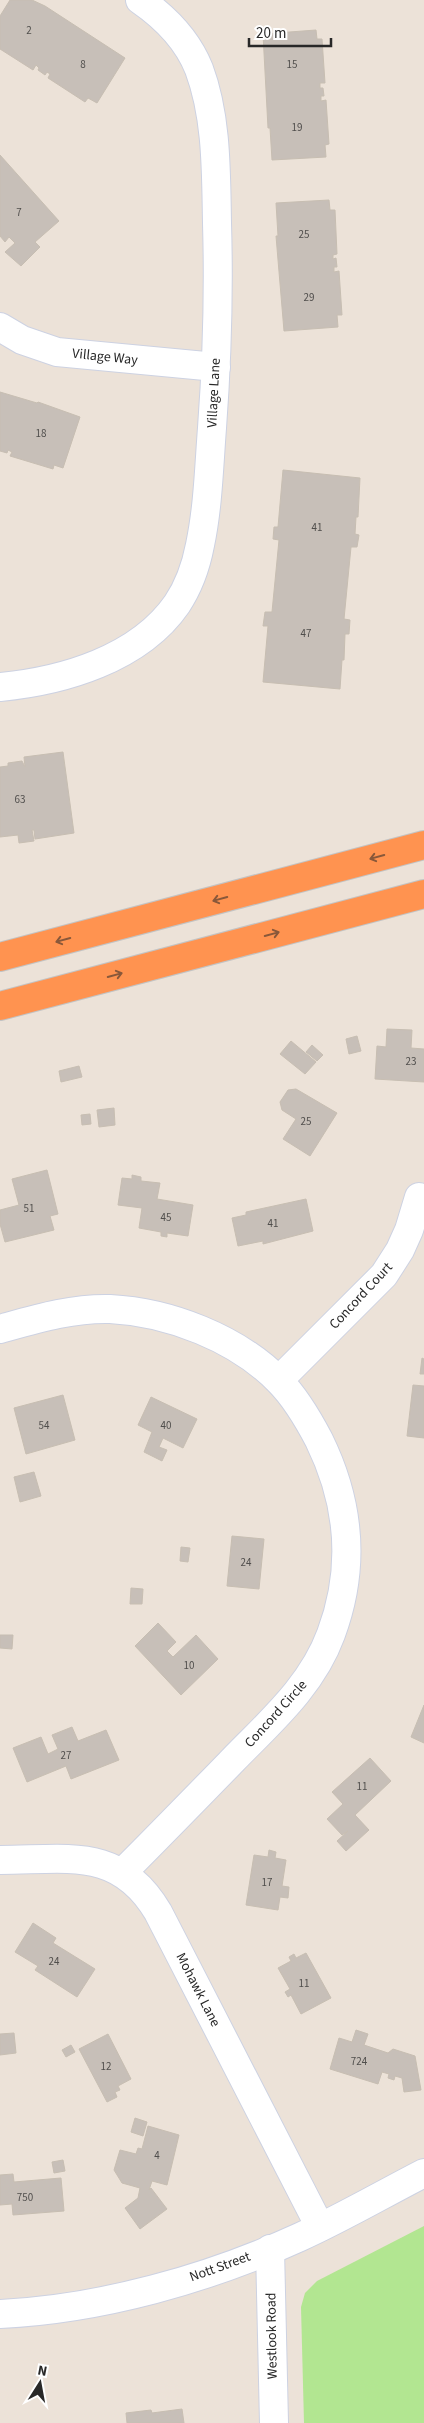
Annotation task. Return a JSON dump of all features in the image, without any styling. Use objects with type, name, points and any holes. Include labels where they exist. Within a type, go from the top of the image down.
[{"type":"highway","points":[[0,957],[424,844]]},
{"type":"highway","points":[[0,1006],[424,894]]},
{"type":"street","name":"Village Lane","points":[[0,687],[51,679],[102,662],[126,649],[150,632],[178,603],[195,564],[204,522],[216,367],[217,199],[213,136],[206,92],[199,69],[179,34],[163,18],[140,0]]},
{"type":"street","name":"Village Way","points":[[0,326],[22,340],[57,352],[216,367]]},
{"type":"street","name":"Concord Court","points":[[279,1380],[384,1275],[400,1250],[409,1230],[419,1196]]},
{"type":"street","name":"Concord Circle","points":[[0,1329],[80,1310],[110,1309],[156,1316],[201,1331],[220,1340],[258,1363],[279,1380],[300,1405],[330,1461],[343,1501],[346,1521],[346,1562],[338,1613],[318,1663],[293,1698],[124,1872]]},
{"type":"street","name":"Mohawk Lane","points":[[0,1860],[92,1861],[124,1872],[144,1891],[158,1912],[320,2227]]},
{"type":"street","name":"Nott Street","points":[[0,2314],[54,2308],[131,2295],[206,2273],[270,2249],[320,2227],[424,2173]]},
{"type":"street","name":"Westlook Road","points":[[270,2249],[274,2423]]},
{"type":"green space","points":[[424,2226],[424,2423],[304,2423],[301,2307],[305,2293],[317,2281]]},
{"type":"building","points":[[10,0],[32,0],[45,6],[125,58],[97,103],[88,98],[85,102],[48,78],[50,74],[47,72],[45,75],[38,70],[39,68],[36,65],[33,70],[0,49],[0,16]]},
{"type":"building","points":[[316,30],[317,39],[322,39],[325,83],[320,83],[320,88],[323,88],[324,96],[321,96],[321,101],[326,100],[329,144],[325,145],[326,157],[272,160],[270,128],[268,128],[263,34]]},
{"type":"building","points":[[0,155],[59,221],[35,242],[40,247],[21,266],[5,252],[15,243],[9,237],[5,242],[0,236]]},
{"type":"building","points":[[329,200],[330,210],[335,210],[337,254],[333,255],[333,259],[336,258],[337,267],[334,267],[334,272],[339,271],[342,315],[337,315],[338,327],[284,331],[276,236],[278,236],[276,203]]},
{"type":"building","points":[[0,392],[38,402],[80,417],[63,468],[54,465],[53,469],[10,456],[12,452],[8,450],[7,453],[0,451]]},
{"type":"building","points":[[283,470],[360,478],[355,534],[359,535],[357,547],[351,547],[344,619],[350,620],[349,634],[345,634],[340,689],[263,682],[268,626],[263,626],[265,612],[272,612],[279,540],[273,539],[274,527],[278,527]]},
{"type":"building","points":[[63,752],[74,833],[35,839],[34,830],[32,830],[34,841],[19,843],[18,835],[0,837],[0,767],[8,766],[8,763],[22,761],[25,767],[24,757]]},
{"type":"building","points":[[387,1029],[412,1030],[411,1048],[424,1049],[424,1082],[375,1079],[377,1046],[386,1047]]},
{"type":"building","points":[[357,1036],[361,1051],[349,1054],[346,1039]]},
{"type":"building","points":[[291,1041],[316,1062],[305,1074],[280,1054]]},
{"type":"building","points":[[312,1045],[323,1055],[317,1061],[306,1052]]},
{"type":"building","points":[[79,1066],[82,1077],[61,1082],[59,1071]]},
{"type":"building","points":[[296,1089],[337,1113],[310,1156],[283,1139],[296,1119],[282,1110],[280,1102],[288,1090]]},
{"type":"building","points":[[114,1108],[115,1125],[99,1127],[97,1110]]},
{"type":"building","points":[[90,1114],[91,1124],[82,1125],[81,1115]]},
{"type":"building","points":[[47,1170],[58,1214],[50,1216],[54,1230],[5,1242],[0,1224],[0,1210],[19,1205],[12,1179]]},
{"type":"building","points":[[132,1175],[141,1177],[141,1181],[160,1183],[157,1199],[193,1205],[188,1236],[167,1233],[167,1237],[161,1236],[161,1232],[139,1228],[142,1208],[118,1205],[122,1178],[132,1179]]},
{"type":"building","points":[[306,1199],[313,1231],[263,1244],[263,1241],[238,1246],[232,1218],[246,1215],[246,1212]]},
{"type":"building","points":[[422,1358],[424,1359],[424,1374],[420,1374]]},
{"type":"building","points":[[413,1385],[424,1386],[424,1438],[407,1436]]},
{"type":"building","points":[[63,1395],[75,1440],[26,1454],[14,1408]]},
{"type":"building","points":[[151,1397],[197,1419],[183,1448],[163,1438],[159,1447],[167,1450],[162,1461],[144,1452],[152,1432],[138,1425]]},
{"type":"building","points":[[34,1472],[41,1496],[20,1502],[14,1477]]},
{"type":"building","points":[[232,1536],[264,1539],[259,1589],[227,1586]]},
{"type":"building","points":[[181,1547],[190,1548],[188,1562],[180,1561]]},
{"type":"building","points":[[131,1588],[143,1589],[142,1604],[130,1604]]},
{"type":"building","points":[[158,1623],[176,1642],[167,1651],[173,1657],[196,1635],[218,1659],[181,1695],[135,1646]]},
{"type":"building","points":[[0,1635],[13,1635],[12,1649],[0,1648]]},
{"type":"building","points":[[424,1705],[424,1743],[411,1737]]},
{"type":"building","points":[[72,1727],[78,1741],[106,1730],[119,1760],[71,1779],[66,1766],[27,1782],[13,1748],[41,1737],[48,1754],[58,1749],[52,1735]]},
{"type":"building","points":[[370,1758],[391,1781],[355,1815],[369,1830],[346,1851],[337,1841],[348,1831],[342,1835],[327,1819],[343,1804],[332,1792]]},
{"type":"building","points":[[269,1850],[276,1852],[275,1858],[286,1860],[282,1886],[289,1887],[288,1898],[280,1897],[278,1910],[246,1905],[254,1855],[268,1857]]},
{"type":"building","points":[[33,1923],[56,1938],[53,1943],[95,1969],[77,1997],[35,1970],[38,1966],[15,1952]]},
{"type":"building","points":[[306,1953],[331,1998],[301,2014],[291,1995],[288,1997],[285,1992],[290,1989],[278,1968],[291,1961],[289,1957],[294,1954],[296,1958]]},
{"type":"building","points":[[356,2030],[368,2034],[364,2045],[388,2053],[393,2049],[415,2056],[421,2090],[404,2092],[402,2078],[395,2076],[394,2080],[388,2078],[389,2074],[382,2072],[378,2084],[330,2069],[339,2038],[352,2042]]},
{"type":"building","points":[[14,2033],[16,2053],[0,2055],[0,2034]]},
{"type":"building","points":[[108,2034],[131,2079],[118,2086],[120,2090],[115,2092],[117,2097],[107,2102],[79,2049]]},
{"type":"building","points":[[71,2045],[75,2052],[66,2057],[62,2050]]},
{"type":"building","points":[[135,2118],[147,2122],[143,2136],[131,2132]]},
{"type":"building","points":[[148,2126],[179,2135],[167,2185],[152,2181],[149,2190],[151,2188],[167,2209],[140,2229],[125,2208],[138,2198],[140,2188],[122,2183],[114,2170],[120,2150],[136,2154],[138,2148],[142,2149]]},
{"type":"building","points":[[63,2160],[65,2171],[54,2173],[52,2162]]},
{"type":"building","points":[[13,2174],[14,2182],[61,2178],[64,2211],[13,2215],[12,2204],[0,2205],[0,2175]]},
{"type":"building","points":[[182,2409],[184,2423],[127,2423],[126,2413],[151,2410],[152,2413]]}]
